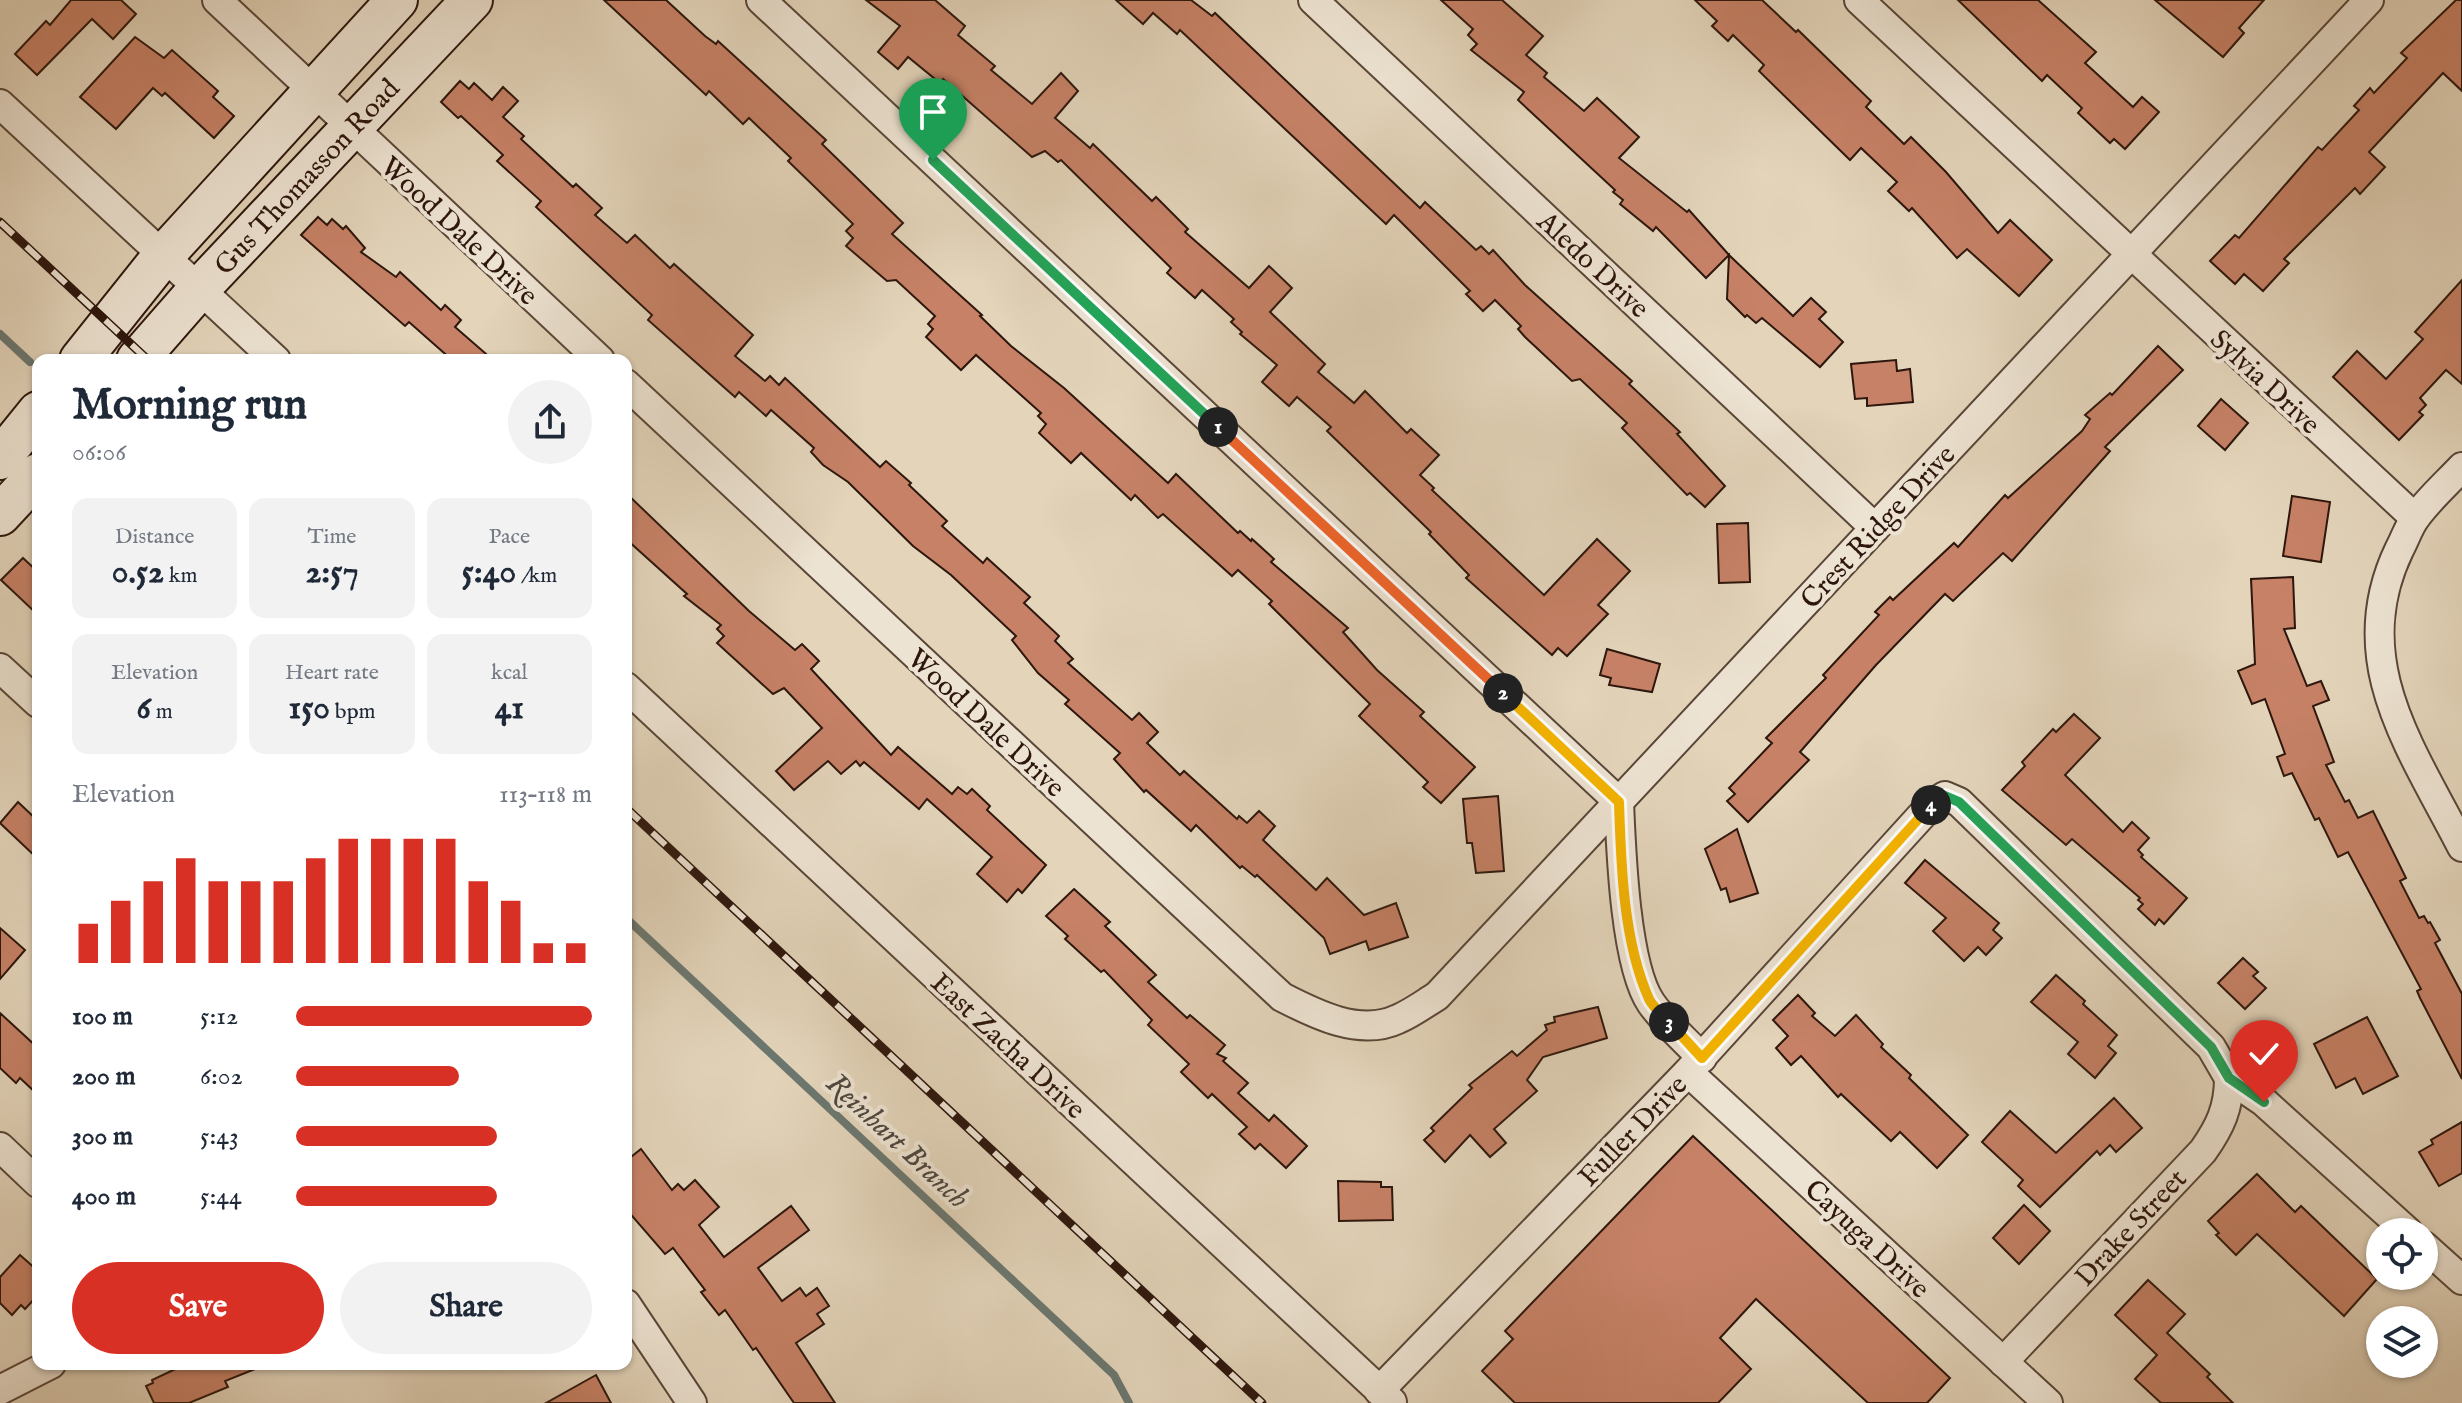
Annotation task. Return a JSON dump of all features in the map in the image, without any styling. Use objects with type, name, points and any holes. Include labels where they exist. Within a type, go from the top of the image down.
[{"type":"main road","name":"Gus Thomasson Road","points":[[85,354],[163,256],[312,89],[397,0]]},
{"type":"main road","name":"Gus Thomasson Road","points":[[143,354],[199,289],[472,0]]},
{"type":"main road","points":[[0,459],[32,419]]},
{"type":"main road","points":[[0,515],[32,480]]},
{"type":"street","name":"Wood Dale Drive","points":[[217,0],[594,354]]},
{"type":"street","points":[[761,0],[1619,802]]},
{"type":"street","name":"Aledo Drive","points":[[1313,0],[1875,528]]},
{"type":"street","name":"Crest Ridge Drive","points":[[1367,1025],[1396,1021],[1437,996],[2369,0]]},
{"type":"street","name":"Sylvia Drive","points":[[1863,1],[2280,395],[2415,518]]},
{"type":"street","points":[[0,104],[269,354]]},
{"type":"street","name":"Wood Dale Drive","points":[[632,390],[1282,997],[1322,1018],[1367,1025]]},
{"type":"street","points":[[2462,467],[2415,518],[2389,572],[2378,619],[2382,676],[2399,723],[2462,847]]},
{"type":"street","points":[[0,668],[32,697]]},
{"type":"street","name":"East Zacha Drive","points":[[632,693],[1386,1397]]},
{"type":"street","name":"Fuller Drive","points":[[1386,1397],[1922,815],[1945,796],[1959,802],[2211,1047],[2229,1078]]},
{"type":"street","name":"Cayuga Drive","points":[[1619,802],[1622,875],[1637,962],[1650,1001],[1695,1065],[2048,1403]]},
{"type":"street","points":[[1557,868],[1585,859],[1605,862],[1622,875]]},
{"type":"street","points":[[2229,1078],[2264,1102],[2392,1218]]},
{"type":"street","name":"Drake Street","points":[[2003,1362],[2203,1151],[2221,1125],[2229,1098],[2229,1078]]},
{"type":"street","points":[[0,1147],[32,1177]]},
{"type":"street","points":[[2438,1259],[2462,1280]]},
{"type":"street","points":[[632,1313],[692,1403]]},
{"type":"street","points":[[0,1390],[39,1370]]},
{"type":"building","points":[[71,0],[121,0],[136,14],[113,39],[92,19],[37,75],[15,54],[46,21],[50,25]]},
{"type":"building","points":[[604,0],[666,0],[705,36],[716,44],[718,41],[826,140],[822,144],[903,223],[892,234],[982,315],[1011,346],[1064,388],[1168,483],[1176,474],[1238,533],[1240,531],[1252,539],[1274,559],[1271,562],[1348,628],[1343,632],[1377,670],[1424,712],[1420,716],[1475,767],[1441,803],[1423,787],[1428,782],[1359,716],[1370,704],[1269,604],[1272,601],[1238,570],[1232,576],[1163,514],[1158,518],[1135,495],[1131,500],[1081,453],[1071,463],[1039,433],[1046,424],[1038,416],[1041,413],[976,355],[961,370],[926,337],[933,329],[928,324],[935,316],[896,280],[887,281],[846,246],[853,238],[846,231],[853,224],[788,161],[791,158],[749,118],[743,124],[709,91],[706,95]]},
{"type":"building","points":[[866,0],[935,0],[965,26],[958,35],[995,66],[991,70],[1032,104],[1061,73],[1078,91],[1055,118],[1090,148],[1093,144],[1152,201],[1156,197],[1188,229],[1185,232],[1249,288],[1269,266],[1292,288],[1270,312],[1325,364],[1318,372],[1354,403],[1365,391],[1407,433],[1411,429],[1439,455],[1420,475],[1434,488],[1432,490],[1544,595],[1597,539],[1630,571],[1598,605],[1608,614],[1567,656],[1558,648],[1552,655],[1466,578],[1469,575],[1429,534],[1431,532],[1327,431],[1331,427],[1297,397],[1289,406],[1262,382],[1277,365],[1240,334],[1242,332],[1231,322],[1234,319],[1202,290],[1195,298],[1167,273],[1171,268],[1061,160],[1058,162],[1045,151],[1032,157],[943,79],[940,83],[908,57],[898,69],[878,52],[900,26]]},
{"type":"building","points":[[1116,0],[1191,0],[1212,16],[1215,13],[1420,208],[1425,202],[1476,250],[1481,246],[1489,254],[1493,250],[1525,285],[1632,381],[1629,384],[1680,432],[1677,434],[1725,486],[1705,507],[1690,493],[1687,495],[1622,428],[1627,423],[1580,379],[1572,381],[1525,337],[1518,329],[1521,326],[1495,300],[1483,311],[1466,294],[1470,291],[1394,215],[1386,224],[1180,30],[1177,34],[1153,13],[1143,24]]},
{"type":"building","points":[[1441,0],[1502,0],[1543,36],[1526,55],[1547,73],[1544,77],[1584,111],[1597,98],[1639,137],[1619,158],[1687,212],[1689,210],[1729,255],[1706,278],[1656,227],[1653,231],[1620,204],[1623,200],[1613,192],[1615,190],[1518,100],[1524,92],[1471,50],[1477,44],[1468,35],[1473,29]]},
{"type":"building","points":[[1695,0],[1762,0],[1796,32],[1798,30],[1871,101],[1866,107],[1904,144],[1911,137],[1946,172],[1998,233],[2010,220],[2052,260],[2019,296],[1967,249],[1957,258],[1912,208],[1909,211],[1888,191],[1897,182],[1861,148],[1850,160],[1759,71],[1764,65],[1733,35],[1728,41],[1712,26],[1717,21]]},
{"type":"building","points":[[1958,0],[2038,0],[2096,52],[2085,63],[2133,107],[2142,97],[2159,112],[2125,149],[2114,139],[2110,143],[2078,113],[2082,108],[2047,75],[2042,81]]},
{"type":"building","points":[[2155,0],[2264,0],[2239,28],[2244,33],[2223,57]]},
{"type":"building","points":[[2456,0],[2462,0],[2462,91],[2443,73],[2369,152],[2385,167],[2360,194],[2355,188],[2284,259],[2289,263],[2263,291],[2244,274],[2235,284],[2210,261],[2235,235],[2239,238],[2318,147],[2322,150],[2359,110],[2354,106],[2370,88],[2374,93],[2407,58],[2401,53]]},
{"type":"building","points":[[135,37],[164,58],[172,50],[218,91],[213,97],[234,116],[214,138],[165,93],[162,96],[153,88],[116,129],[80,97]]},
{"type":"building","points":[[460,81],[469,89],[474,83],[492,100],[503,87],[518,101],[503,117],[524,136],[521,139],[573,187],[576,184],[602,208],[595,215],[627,243],[635,235],[670,268],[674,264],[753,335],[735,356],[765,381],[770,376],[779,385],[785,378],[880,467],[886,461],[911,483],[909,485],[947,521],[942,526],[983,563],[987,558],[1030,597],[1024,603],[1059,636],[1055,641],[1073,659],[1068,663],[1132,720],[1139,713],[1158,732],[1147,743],[1180,775],[1184,771],[1237,819],[1239,816],[1247,823],[1259,811],[1275,826],[1263,840],[1316,890],[1327,878],[1364,915],[1396,903],[1408,937],[1369,950],[1366,941],[1330,954],[1324,938],[1257,875],[1255,877],[1242,866],[1240,868],[1196,825],[1191,831],[1146,790],[1144,792],[1114,759],[1120,753],[1065,704],[1069,700],[1038,673],[1012,640],[1016,636],[951,575],[913,546],[848,482],[823,465],[811,452],[814,448],[771,410],[766,416],[739,392],[735,397],[648,320],[652,315],[536,207],[541,201],[497,161],[503,155],[441,102]]},
{"type":"building","points":[[318,217],[327,225],[332,219],[343,229],[346,226],[365,248],[361,252],[396,277],[400,272],[441,310],[445,305],[461,320],[455,327],[486,354],[445,354],[409,322],[405,326],[301,235]]},
{"type":"building","points":[[1729,255],[1793,316],[1811,298],[1826,312],[1819,319],[1843,342],[1820,367],[1762,318],[1756,323],[1727,299]]},
{"type":"building","points":[[2462,280],[2462,384],[2446,370],[2420,398],[2426,405],[2419,412],[2423,415],[2399,440],[2333,377],[2357,351],[2386,379],[2423,339],[2415,332]]},
{"type":"building","points":[[2158,346],[2183,370],[2105,447],[2110,451],[2012,561],[2003,553],[1953,601],[1945,594],[1876,665],[1800,752],[1809,760],[1748,822],[1727,801],[1735,794],[1729,788],[1772,743],[1766,738],[1826,678],[1823,675],[1879,615],[1875,612],[1890,597],[1893,600],[1954,543],[1958,547],[2005,495],[2008,498],[2082,431],[2090,419],[2085,415],[2110,393],[2112,395]]},
{"type":"building","points":[[1896,360],[1897,371],[1910,369],[1913,402],[1867,406],[1867,398],[1855,399],[1851,364]]},
{"type":"building","points":[[2221,399],[2248,423],[2225,450],[2198,426]]},
{"type":"building","points":[[2292,496],[2330,502],[2321,562],[2283,556]]},
{"type":"building","points":[[632,499],[749,611],[795,650],[802,644],[819,661],[811,669],[891,755],[898,747],[952,794],[958,787],[967,794],[972,789],[990,806],[987,810],[1046,865],[1022,893],[1018,889],[1007,902],[977,874],[992,857],[927,799],[919,809],[864,762],[860,766],[856,761],[841,774],[828,761],[794,790],[776,771],[822,728],[784,688],[773,694],[717,643],[724,636],[717,629],[721,625],[684,596],[687,594],[632,544]]},
{"type":"building","points":[[1748,523],[1750,582],[1719,583],[1717,524]]},
{"type":"building","points":[[23,558],[32,566],[32,609],[1,580]]},
{"type":"building","points":[[2293,577],[2295,628],[2284,629],[2307,686],[2321,681],[2329,700],[2313,706],[2334,762],[2326,765],[2345,802],[2349,800],[2358,818],[2373,811],[2406,878],[2400,881],[2419,918],[2424,916],[2430,922],[2440,940],[2435,943],[2462,994],[2462,1079],[2420,998],[2417,991],[2421,989],[2348,852],[2338,857],[2319,818],[2315,820],[2292,773],[2284,776],[2277,757],[2285,754],[2265,699],[2252,704],[2238,671],[2255,664],[2251,579]]},
{"type":"building","points":[[1607,649],[1660,664],[1652,692],[1609,685],[1611,678],[1600,675]]},
{"type":"building","points":[[2074,714],[2100,738],[2065,775],[2123,832],[2132,822],[2149,838],[2138,850],[2143,855],[2141,857],[2187,898],[2164,924],[2159,919],[2155,925],[2138,909],[2143,904],[2138,900],[2140,898],[2072,839],[2066,845],[2002,790],[2025,766],[2022,762],[2053,729],[2056,732]]},
{"type":"building","points":[[1498,796],[1504,871],[1476,873],[1472,843],[1467,843],[1463,799]]},
{"type":"building","points":[[18,802],[32,815],[32,853],[0,823]]},
{"type":"building","points":[[1737,829],[1758,893],[1730,902],[1726,888],[1721,890],[1705,849]]},
{"type":"building","points":[[1925,860],[1999,923],[1993,930],[2002,938],[1986,955],[1978,947],[1964,961],[1933,931],[1946,918],[1905,883]]},
{"type":"building","points":[[1074,889],[1110,922],[1105,926],[1156,975],[1148,982],[1187,1018],[1190,1015],[1225,1045],[1217,1054],[1226,1058],[1223,1061],[1248,1083],[1238,1093],[1269,1121],[1274,1115],[1307,1146],[1286,1168],[1260,1144],[1255,1149],[1239,1134],[1247,1127],[1212,1094],[1208,1098],[1181,1072],[1189,1064],[1148,1025],[1152,1020],[1104,970],[1101,972],[1065,939],[1068,936],[1046,916]]},
{"type":"building","points":[[0,928],[25,950],[0,979]]},
{"type":"building","points":[[2243,958],[2258,972],[2253,976],[2266,988],[2245,1009],[2218,983]]},
{"type":"building","points":[[2056,975],[2117,1035],[2108,1046],[2116,1053],[2095,1078],[2068,1054],[2078,1042],[2031,1002]]},
{"type":"building","points":[[1798,995],[1815,1013],[1812,1016],[1835,1036],[1856,1015],[1883,1044],[1881,1047],[1911,1075],[1909,1078],[1968,1135],[1937,1168],[1900,1132],[1891,1141],[1841,1094],[1838,1097],[1801,1056],[1791,1065],[1776,1048],[1788,1036],[1773,1020]]},
{"type":"building","points":[[1598,1007],[1607,1038],[1543,1057],[1527,1080],[1537,1091],[1494,1129],[1506,1143],[1490,1157],[1470,1135],[1445,1162],[1424,1140],[1434,1131],[1431,1128],[1472,1088],[1469,1085],[1512,1051],[1517,1056],[1547,1030],[1545,1025],[1555,1022],[1554,1017]]},
{"type":"building","points":[[0,1013],[32,1042],[32,1089],[20,1078],[16,1083],[0,1068]]},
{"type":"building","points":[[2367,1017],[2398,1076],[2363,1094],[2355,1078],[2336,1088],[2314,1044]]},
{"type":"building","points":[[2114,1098],[2142,1128],[2116,1152],[2110,1145],[2100,1155],[2097,1151],[2040,1207],[2018,1186],[2023,1180],[1982,1142],[2010,1111],[2056,1153]]},
{"type":"building","points":[[2462,1122],[2462,1173],[2439,1186],[2419,1152],[2433,1144],[2431,1140]]},
{"type":"building","points":[[1693,1136],[1950,1378],[1927,1403],[1868,1403],[1756,1299],[1720,1338],[1751,1369],[1718,1403],[1515,1403],[1482,1371],[1513,1339],[1505,1331]]},
{"type":"building","points":[[641,1149],[672,1190],[678,1184],[684,1190],[695,1180],[719,1207],[699,1225],[724,1257],[791,1206],[809,1230],[758,1268],[782,1301],[800,1288],[806,1296],[817,1288],[829,1306],[817,1314],[824,1324],[796,1343],[835,1403],[794,1403],[725,1310],[719,1315],[701,1292],[705,1290],[673,1248],[665,1254],[632,1216],[632,1156]]},
{"type":"building","points":[[2257,1174],[2295,1212],[2301,1206],[2366,1268],[2367,1290],[2344,1316],[2257,1234],[2236,1255],[2216,1235],[2219,1233],[2208,1221]]},
{"type":"building","points":[[1338,1181],[1381,1182],[1381,1187],[1392,1187],[1393,1220],[1339,1221]]},
{"type":"building","points":[[2024,1205],[2050,1231],[2019,1264],[1993,1238]]},
{"type":"building","points":[[20,1255],[32,1266],[32,1301],[25,1309],[21,1305],[12,1315],[0,1303],[0,1277]]},
{"type":"building","points":[[2148,1280],[2185,1314],[2167,1333],[2210,1374],[2207,1377],[2233,1403],[2161,1403],[2135,1379],[2157,1355],[2115,1315]]},
{"type":"building","points":[[173,1370],[252,1370],[225,1381],[228,1387],[189,1403],[154,1403],[146,1386],[153,1383],[152,1380]]},
{"type":"building","points":[[596,1375],[611,1403],[546,1403]]},
{"type":"waterway","name":"Reinhart Branch","points":[[0,334],[30,362]]},
{"type":"waterway","name":"Reinhart Branch","points":[[632,924],[1114,1375],[1129,1403]]},
{"type":"railway","points":[[0,222],[142,354]]},
{"type":"railway","points":[[632,814],[1262,1403]]},
{"type":"route","points":[[933,160],[1619,802],[1622,875],[1637,962],[1650,1001],[1702,1058],[1932,804],[1945,796],[1959,802],[2211,1047],[2229,1078],[2264,1102]]}]
